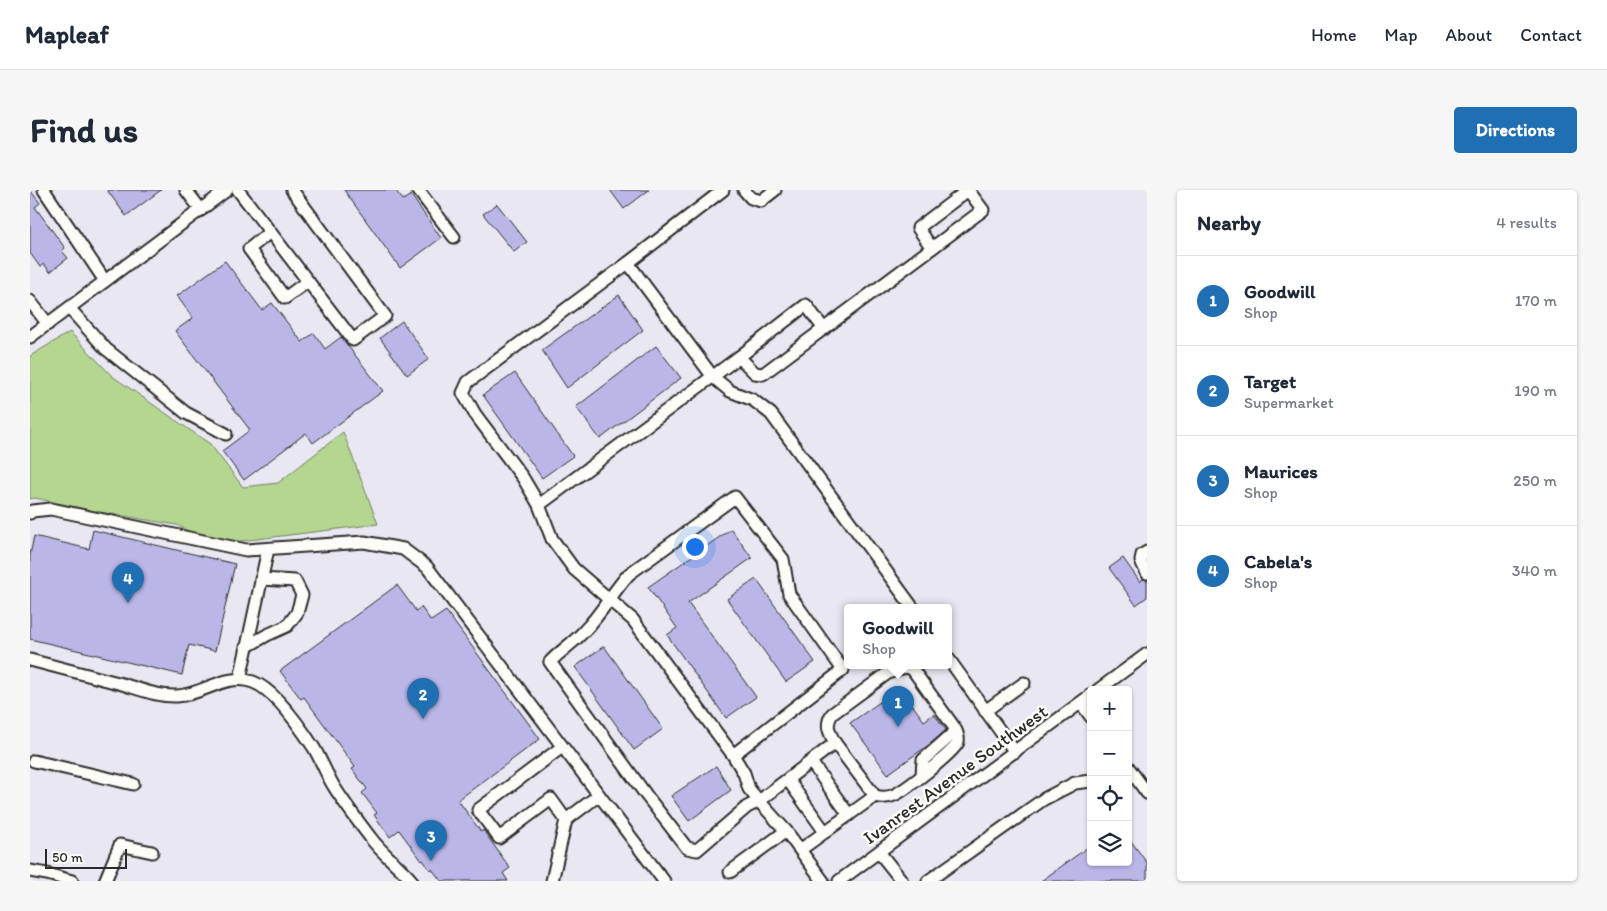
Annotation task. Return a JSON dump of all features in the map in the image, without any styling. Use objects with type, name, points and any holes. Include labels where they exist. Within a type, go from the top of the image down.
[{"type":"street","points":[[44,190],[105,281]]},
{"type":"street","points":[[186,190],[200,210]]},
{"type":"street","points":[[30,337],[227,190]]},
{"type":"street","points":[[238,190],[353,340],[385,316],[292,190]]},
{"type":"street","points":[[418,190],[454,237]]},
{"type":"street","points":[[723,190],[468,382],[462,393],[523,478],[540,506],[552,539],[574,569],[633,620],[733,755],[744,773],[749,789],[786,831],[823,881]]},
{"type":"street","points":[[744,190],[751,198],[760,201],[775,190]]},
{"type":"street","points":[[739,357],[755,373],[763,374],[824,329],[932,248],[982,210],[968,190],[918,228],[932,248]]},
{"type":"street","points":[[270,232],[249,249],[285,298],[308,281]]},
{"type":"street","points":[[628,263],[713,377],[730,391],[753,400],[771,414],[910,604]]},
{"type":"street","points":[[30,301],[48,324]]},
{"type":"street","points":[[540,506],[806,305],[824,329]]},
{"type":"street","points":[[69,308],[106,349],[186,413],[226,434]]},
{"type":"street","points":[[835,743],[788,780],[748,807],[697,850],[687,848],[646,795],[550,662],[586,630],[629,574],[735,497],[783,559],[789,594],[844,665]]},
{"type":"street","points":[[30,513],[32,511],[51,509],[246,550],[364,542],[403,549],[427,567],[664,881]]},
{"type":"street","points":[[240,679],[268,549]]},
{"type":"street","points":[[1147,552],[1142,555],[1141,561],[1147,573]]},
{"type":"street","points":[[246,648],[267,635],[287,626],[297,613],[302,595],[295,582],[261,579]]},
{"type":"street","points":[[1103,686],[1147,654]]},
{"type":"street","points":[[30,660],[140,689],[175,696],[188,695],[223,681],[240,679],[253,682],[266,689],[277,699],[314,748],[334,787],[370,837],[381,851],[412,881]]},
{"type":"street","points":[[952,664],[1015,752]]},
{"type":"street","points":[[733,755],[845,669]]},
{"type":"street","points":[[899,669],[888,673],[832,714],[828,724],[835,743],[875,796],[882,798],[893,796],[922,775],[956,748],[958,742],[956,731],[910,669]]},
{"type":"street","points":[[985,711],[1024,684]]},
{"type":"street","name":"Ivanrest Avenue Southwest","points":[[839,881],[1087,698]]},
{"type":"street","points":[[1081,703],[1087,711]]},
{"type":"street","points":[[562,747],[478,810],[499,838],[551,800],[566,820]]},
{"type":"street","points":[[34,761],[133,784]]},
{"type":"street","points":[[811,762],[849,815]]},
{"type":"street","points":[[1132,772],[1147,792]]},
{"type":"street","points":[[788,780],[825,832]]},
{"type":"street","points":[[928,881],[1044,799],[1075,783],[1087,782]]},
{"type":"street","points":[[552,881],[566,820],[599,795]]},
{"type":"street","points":[[800,850],[875,796]]},
{"type":"street","points":[[730,872],[786,831]]},
{"type":"street","points":[[105,881],[120,845],[152,852]]},
{"type":"street","points":[[879,852],[902,881]]},
{"type":"street","points":[[30,871],[72,881]]},
{"type":"green space","points":[[70,332],[112,376],[210,444],[243,487],[278,483],[343,432],[378,524],[225,543],[202,538],[177,525],[94,511],[35,498],[30,499],[30,356]]},
{"type":"building","points":[[30,190],[40,203],[35,207],[65,248],[62,251],[68,258],[50,272],[44,264],[40,267],[30,253]]},
{"type":"building","points":[[107,190],[161,190],[126,216]]},
{"type":"building","points":[[344,190],[395,190],[403,200],[411,195],[441,238],[400,268]]},
{"type":"building","points":[[610,190],[649,190],[624,209]]},
{"type":"building","points":[[497,204],[527,242],[514,252],[483,214]]},
{"type":"building","points":[[225,261],[262,310],[272,303],[302,342],[314,333],[325,349],[341,337],[383,391],[313,443],[306,433],[244,480],[222,451],[250,430],[175,331],[193,318],[177,296]]},
{"type":"building","points":[[619,295],[643,330],[567,388],[542,350]]},
{"type":"building","points":[[402,321],[429,359],[407,375],[380,338]]},
{"type":"building","points":[[656,346],[681,378],[600,439],[576,407]]},
{"type":"building","points":[[515,373],[573,456],[542,478],[483,395]]},
{"type":"building","points":[[731,529],[752,558],[688,603],[756,697],[726,718],[667,635],[677,628],[648,587]]},
{"type":"building","points":[[93,530],[235,564],[215,651],[189,645],[182,675],[30,639],[30,555],[34,536],[89,549]]},
{"type":"building","points":[[1123,558],[1140,582],[1143,579],[1147,580],[1147,597],[1136,605],[1109,568]]},
{"type":"building","points":[[756,579],[815,662],[786,682],[727,599]]},
{"type":"building","points":[[397,585],[416,611],[421,607],[431,621],[446,611],[540,739],[458,800],[481,832],[483,830],[510,868],[503,873],[508,881],[441,881],[432,869],[430,870],[422,861],[399,830],[390,837],[374,815],[377,813],[362,793],[367,789],[352,769],[355,767],[304,697],[301,699],[280,671]]},
{"type":"building","points":[[604,646],[663,729],[634,750],[575,667]]},
{"type":"building","points":[[900,688],[924,721],[934,714],[946,730],[888,774],[850,723]]},
{"type":"building","points":[[716,766],[731,790],[689,821],[671,796]]},
{"type":"building","points":[[1132,842],[1147,863],[1147,881],[1041,881],[1087,848],[1087,866],[1132,866]]},
{"type":"place","name":"Cabela's","points":[[128,603]]},
{"type":"place","name":"Target","points":[[423,719]]},
{"type":"place","name":"Goodwill","points":[[898,727]]},
{"type":"place","name":"Maurices","points":[[431,861]]}]
